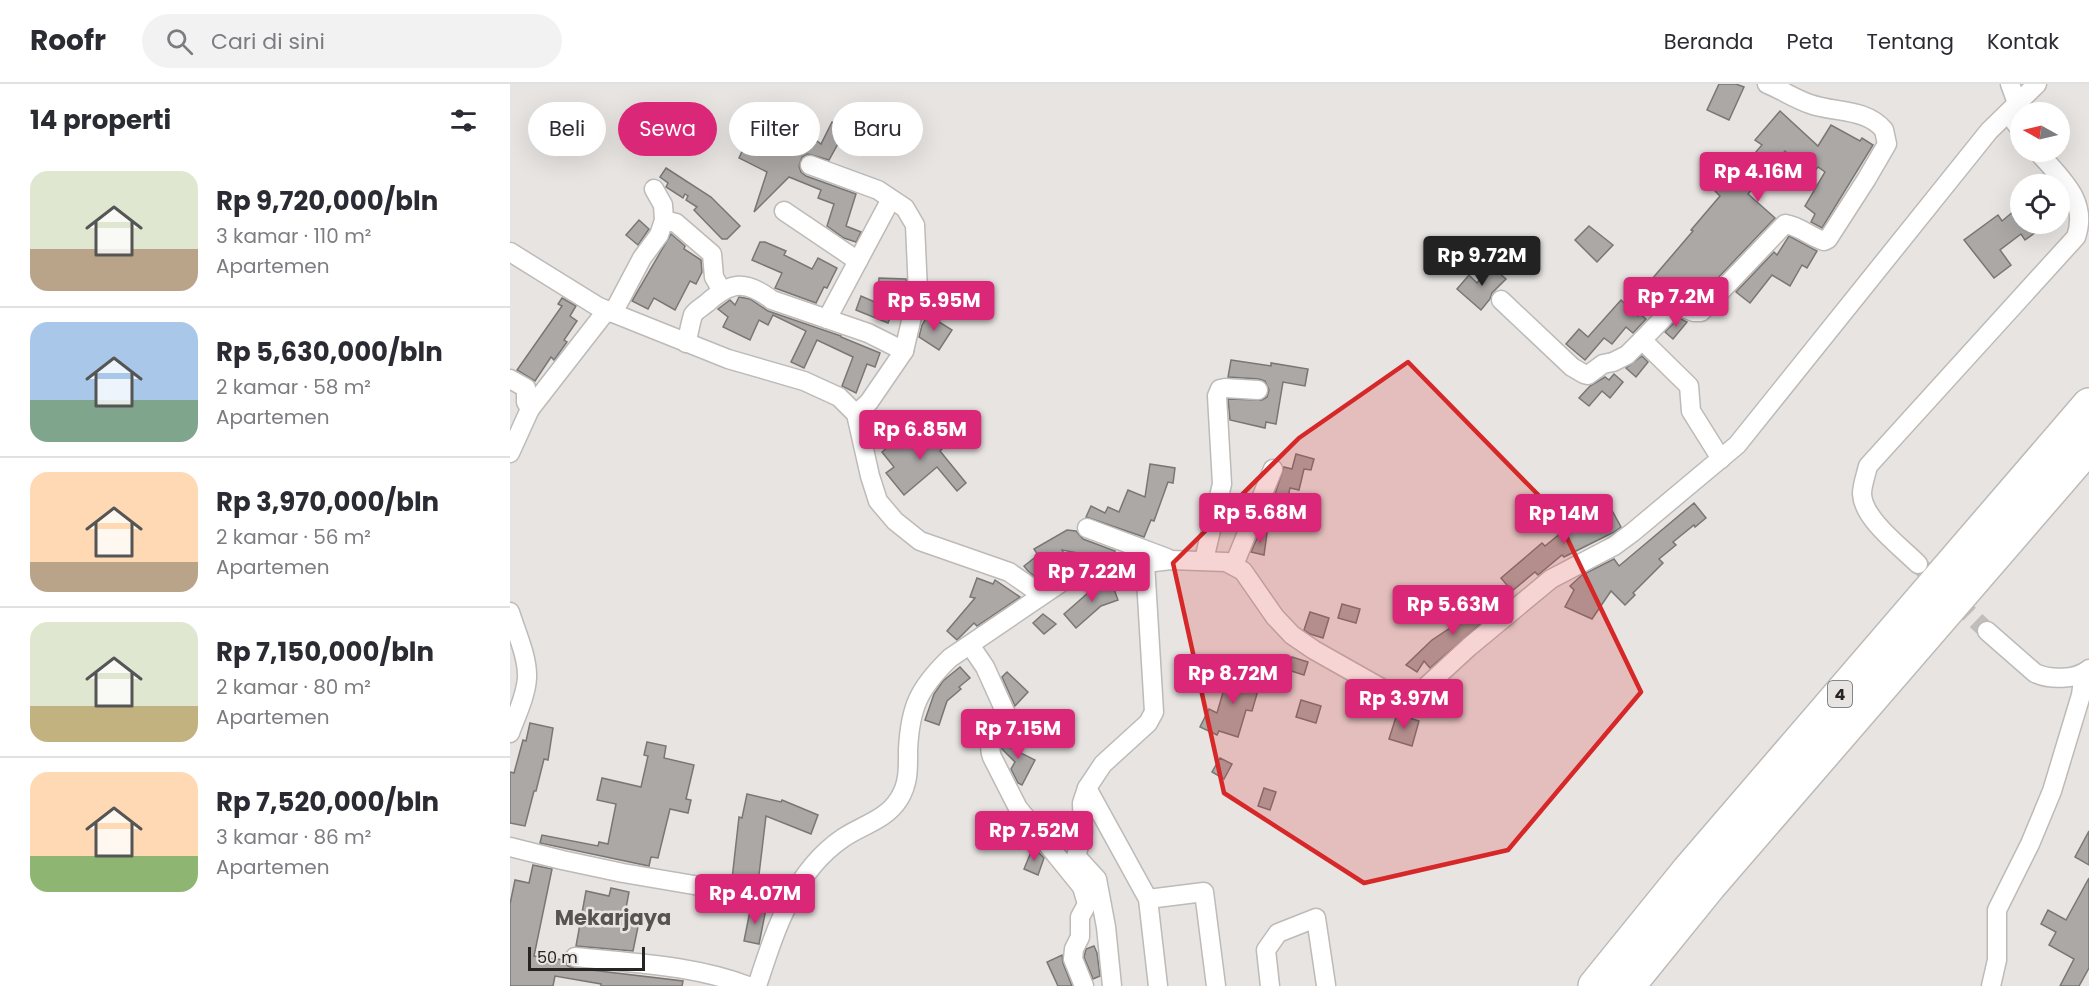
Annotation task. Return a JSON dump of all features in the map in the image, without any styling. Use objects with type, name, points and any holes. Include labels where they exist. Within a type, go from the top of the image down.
[{"type":"highway","name":"4","points":[[1594,986],[1689,870],[2089,405]]},
{"type":"highway","name":"4","points":[[1628,986],[1709,886],[2089,446]]},
{"type":"street","points":[[1501,300],[1572,367],[1588,375],[1603,364],[1627,355],[1676,304],[1694,312],[1701,312],[1785,224],[1791,224],[1818,239],[1824,241],[1828,239],[1887,144],[1884,130],[1870,118],[1856,113],[1815,106],[1767,84]]},
{"type":"street","points":[[2010,84],[2012,102]]},
{"type":"street","points":[[2019,102],[2037,84]]},
{"type":"street","points":[[757,986],[788,901],[801,880],[820,858],[843,838],[886,814],[899,800],[908,779],[910,726],[916,701],[933,675],[950,658],[1078,571],[1172,560],[1204,560],[1226,562],[1243,571],[1275,617],[1292,634],[1357,676],[1398,695],[1414,694],[1424,690],[1469,647],[1551,579],[1614,546],[1634,532],[1737,444],[1906,232],[1989,132],[2010,111]]},
{"type":"street","points":[[1918,564],[1864,508],[1862,491],[1868,466],[2076,237],[2082,226],[2083,207],[2077,196],[2047,162]]},
{"type":"street","points":[[810,165],[878,190],[906,208],[915,225],[918,291],[904,351],[869,402],[856,414]]},
{"type":"street","points":[[510,453],[530,409],[610,312],[642,258],[659,235],[664,220],[663,205],[654,189]]},
{"type":"street","points":[[827,319],[891,199]]},
{"type":"street","points":[[784,211],[858,261]]},
{"type":"street","points":[[664,220],[676,223],[712,254],[714,277],[722,291]]},
{"type":"street","points":[[510,252],[610,312],[728,359],[804,381],[839,397],[856,414],[878,501],[895,522],[920,541],[1009,572],[1042,595]]},
{"type":"street","points":[[686,343],[694,314],[722,291],[733,286],[746,285],[759,290],[772,300],[868,333],[904,351]]},
{"type":"street","points":[[1642,340],[1689,386],[1691,411],[1721,459]]},
{"type":"street","points":[[510,379],[526,388],[526,402],[530,409]]},
{"type":"street","points":[[1204,560],[1222,484],[1217,396],[1220,389],[1225,388],[1258,390]]},
{"type":"street","points":[[1234,565],[1274,469]]},
{"type":"street","points":[[1087,528],[1172,560]]},
{"type":"street","points":[[1112,986],[1106,927],[1097,879],[1076,856],[1083,833],[1082,803],[1087,788],[1103,764],[1148,723],[1154,712],[1144,563]]},
{"type":"street","points":[[510,612],[527,678],[510,733]]},
{"type":"street","points":[[1987,631],[2035,673],[2044,677],[2061,678],[2087,671],[2052,792],[2030,844],[1996,910],[1997,960],[1991,986]]},
{"type":"street","points":[[970,645],[985,667],[1008,718],[992,734],[989,750],[1006,789],[1039,835],[1074,875],[1085,896],[1087,904],[1080,917],[1080,937],[1074,949],[1073,959],[1083,986]]},
{"type":"street","points":[[1087,788],[1148,899],[1158,986]]},
{"type":"street","points":[[510,847],[622,873],[788,901]]},
{"type":"street","points":[[1148,899],[1204,892],[1216,986]]},
{"type":"street","points":[[1270,986],[1266,950],[1278,933],[1316,918],[1326,985]]},
{"type":"street","points":[[575,957],[670,967],[730,979],[748,986]]},
{"type":"highlighted area","points":[[1408,362],[1554,511],[1641,692],[1508,850],[1364,883],[1224,793],[1173,563],[1299,438]]},
{"type":"building","points":[[1719,84],[1736,84],[1744,87],[1729,120],[1707,110]]},
{"type":"building","points":[[1780,111],[1818,146],[1831,125],[1860,141],[1862,138],[1873,145],[1822,228],[1811,222],[1815,214],[1805,206],[1825,172],[1818,167],[1812,174],[1785,151],[1748,194],[1775,218],[1696,301],[1673,294],[1652,279],[1720,196],[1705,181],[1723,161],[1737,173],[1762,145],[1755,140]]},
{"type":"building","points":[[832,122],[832,155],[829,160],[815,156],[820,156],[820,143]]},
{"type":"building","points":[[740,156],[804,156],[799,166],[801,172],[806,176],[856,194],[846,226],[861,232],[856,242],[844,238],[827,226],[834,204],[818,198],[821,190],[789,177],[754,212],[767,172],[739,158]]},
{"type":"building","points":[[666,168],[711,197],[740,226],[727,239],[722,239],[694,210],[697,207],[686,200],[688,196],[685,194],[683,198],[666,187],[668,183],[660,177]]},
{"type":"building","points":[[2010,214],[2010,234],[2021,234],[2000,250],[2011,265],[1994,278],[1964,240],[1998,215],[2002,221]]},
{"type":"building","points":[[639,220],[649,229],[638,245],[626,235]]},
{"type":"building","points":[[1589,226],[1613,245],[1597,262],[1575,240]]},
{"type":"building","points":[[671,234],[685,246],[684,249],[701,260],[702,272],[696,284],[690,281],[675,310],[654,298],[648,309],[632,301]]},
{"type":"building","points":[[2021,234],[2033,234],[2025,240]]},
{"type":"building","points":[[1789,236],[1817,251],[1807,268],[1802,265],[1790,286],[1772,275],[1750,303],[1736,292],[1774,252],[1777,255]]},
{"type":"building","points":[[760,242],[786,251],[784,255],[812,269],[818,258],[837,268],[816,303],[775,288],[782,273],[752,260]]},
{"type":"building","points":[[1491,266],[1506,279],[1492,293],[1481,310],[1457,289],[1469,275],[1477,283]]},
{"type":"building","points":[[879,278],[906,279],[907,290],[904,301],[897,300],[888,323],[856,310],[861,296],[877,303]]},
{"type":"building","points":[[739,297],[750,299],[768,311],[841,336],[880,353],[875,367],[867,364],[856,393],[842,386],[853,357],[817,340],[804,368],[791,362],[806,331],[773,315],[768,325],[759,320],[750,340],[723,327],[728,317],[718,309],[730,300],[735,305]]},
{"type":"building","points":[[562,298],[576,306],[570,316],[577,321],[564,340],[567,342],[554,360],[551,357],[535,381],[517,370],[562,306],[558,304]]},
{"type":"building","points":[[1621,300],[1638,316],[1640,314],[1646,319],[1633,333],[1626,327],[1612,344],[1604,338],[1585,360],[1566,344],[1579,329],[1588,337]]},
{"type":"building","points":[[928,315],[952,330],[939,350],[919,337]]},
{"type":"building","points":[[1679,318],[1687,322],[1673,339],[1665,332]]},
{"type":"building","points":[[1642,356],[1648,362],[1636,377],[1626,368]]},
{"type":"building","points":[[1231,360],[1308,369],[1305,386],[1283,382],[1276,424],[1266,422],[1265,428],[1230,420],[1228,399],[1262,400],[1267,397],[1269,390],[1265,381],[1259,379],[1228,377]]},
{"type":"building","points":[[1614,374],[1623,382],[1610,398],[1602,391],[1589,406],[1579,398],[1590,386],[1605,377],[1609,380]]},
{"type":"building","points":[[928,424],[946,445],[940,451],[966,483],[957,491],[937,467],[904,495],[886,473],[894,467],[882,452],[896,440],[902,447]]},
{"type":"building","points":[[1296,454],[1314,459],[1311,470],[1304,469],[1299,490],[1290,488],[1285,510],[1271,506],[1284,467],[1292,469]]},
{"type":"building","points":[[1150,464],[1175,468],[1173,483],[1168,482],[1154,521],[1151,520],[1144,537],[1086,517],[1091,506],[1105,513],[1108,507],[1119,512],[1128,490],[1145,497]]},
{"type":"building","points":[[1694,503],[1706,518],[1673,542],[1676,545],[1659,559],[1663,563],[1633,593],[1635,595],[1625,605],[1611,591],[1592,619],[1565,607],[1574,590],[1570,586],[1582,575],[1614,559],[1619,566]]},
{"type":"building","points":[[1609,505],[1621,527],[1614,532],[1564,557],[1562,555],[1538,575],[1535,572],[1512,591],[1501,578],[1542,543],[1545,546],[1572,524]]},
{"type":"building","points":[[1067,530],[1076,531],[1083,539],[1115,551],[1115,555],[1099,557],[1062,550],[1069,563],[1042,582],[1024,566],[1038,555],[1034,549]]},
{"type":"building","points":[[1260,532],[1267,533],[1264,555],[1251,552]]},
{"type":"building","points":[[977,578],[993,584],[995,580],[1020,597],[977,626],[974,623],[957,640],[947,631],[975,598],[970,597]]},
{"type":"building","points":[[1111,581],[1118,600],[1101,606],[1076,628],[1064,614],[1096,586]]},
{"type":"building","points":[[1490,596],[1499,608],[1430,668],[1424,661],[1417,672],[1406,665],[1432,640],[1474,612],[1472,609]]},
{"type":"building","points":[[1342,604],[1360,609],[1356,623],[1338,618]]},
{"type":"building","points":[[1310,612],[1329,618],[1323,638],[1304,630]]},
{"type":"building","points":[[1043,614],[1056,624],[1044,634],[1033,623]]},
{"type":"building","points":[[1292,657],[1308,662],[1304,675],[1288,670]]},
{"type":"building","points":[[960,667],[970,678],[947,701],[939,725],[925,720],[934,694],[943,681]]},
{"type":"building","points":[[1007,672],[1028,692],[1015,706],[1002,677]]},
{"type":"building","points":[[1229,672],[1261,680],[1252,711],[1246,710],[1238,737],[1219,731],[1217,735],[1200,727],[1209,709],[1217,713]]},
{"type":"building","points":[[1301,700],[1321,706],[1316,723],[1296,717]]},
{"type":"building","points":[[1397,714],[1419,721],[1412,746],[1389,739]]},
{"type":"building","points":[[530,723],[553,728],[548,760],[544,759],[525,826],[510,823],[510,772],[514,773]]},
{"type":"building","points":[[1010,731],[1016,736],[1007,746],[1035,760],[1022,785],[1018,783],[1011,769],[1015,762],[1002,749],[1003,740]]},
{"type":"building","points":[[647,742],[666,746],[664,758],[694,765],[686,799],[691,800],[688,813],[670,809],[658,858],[651,857],[649,866],[540,843],[542,835],[598,846],[599,842],[608,844],[616,804],[597,800],[602,778],[641,787],[648,756],[644,755]]},
{"type":"building","points":[[1220,758],[1232,764],[1224,779],[1212,772]]},
{"type":"building","points":[[1264,788],[1276,792],[1270,810],[1258,806]]},
{"type":"building","points":[[747,794],[781,802],[782,800],[818,815],[811,834],[766,816],[758,883],[732,879],[739,817],[742,818]]},
{"type":"building","points":[[2089,831],[2089,865],[2075,857]]},
{"type":"building","points":[[1033,847],[1044,858],[1038,875],[1024,869]]},
{"type":"building","points":[[533,865],[552,869],[534,956],[564,960],[568,966],[574,968],[683,981],[682,986],[601,986],[601,984],[555,976],[553,986],[510,986],[510,904],[515,880],[529,883]]},
{"type":"building","points":[[2089,878],[2089,968],[2079,986],[2060,986],[2074,959],[2049,945],[2056,932],[2041,924],[2048,910],[2066,920]]},
{"type":"building","points":[[611,888],[629,892],[624,919],[639,922],[633,951],[576,946],[586,891],[609,896]]},
{"type":"building","points":[[751,906],[766,909],[759,944],[744,941]]},
{"type":"building","points":[[1094,946],[1100,976],[1093,979],[1084,957],[1086,949]]},
{"type":"building","points":[[1062,955],[1072,986],[1058,986],[1047,962]]},
{"type":"tunnel","points":[[1918,564],[1987,631]]},
{"type":"district","name":"Mekarjaya","points":[[613,918]]}]
